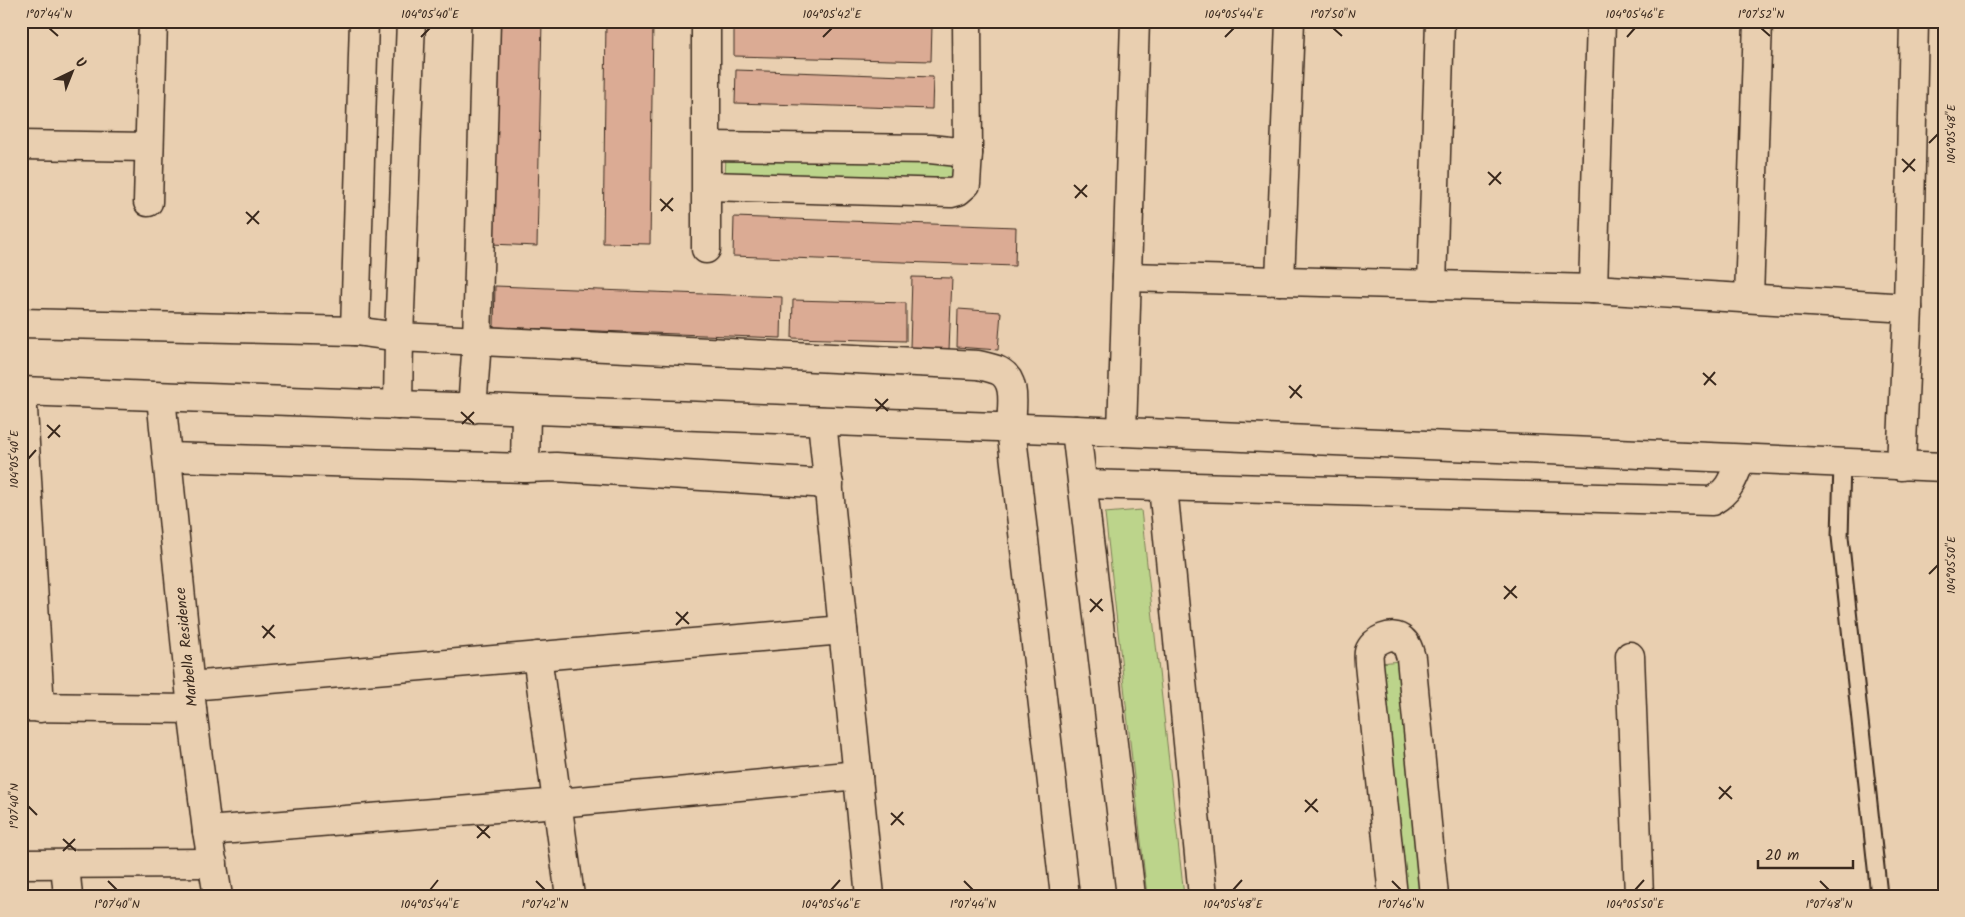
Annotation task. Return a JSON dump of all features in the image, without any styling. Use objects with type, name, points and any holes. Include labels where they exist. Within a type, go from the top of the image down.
[{"type":"street","points":[[148,202],[153,21]]},
{"type":"street","points":[[355,331],[364,21]]},
{"type":"street","points":[[398,405],[411,21]]},
{"type":"street","points":[[472,409],[477,341],[486,21]]},
{"type":"street","points":[[706,21],[706,249]]},
{"type":"street","points":[[707,186],[951,193],[958,191],[966,184],[968,153],[967,21]]},
{"type":"street","points":[[1122,432],[1135,21]]},
{"type":"street","points":[[1280,281],[1290,21]]},
{"type":"street","points":[[1432,285],[1440,21]]},
{"type":"street","points":[[1593,289],[1601,21]]},
{"type":"street","points":[[1749,298],[1758,21]]},
{"type":"street","points":[[1901,466],[1908,308],[1914,21]]},
{"type":"street","points":[[21,145],[149,146]]},
{"type":"street","points":[[707,146],[930,149],[968,153]]},
{"type":"street","points":[[1127,277],[1593,289],[1908,308]]},
{"type":"street","points":[[21,323],[355,331],[399,337],[978,364],[999,371],[1009,380],[1012,388],[1011,428],[1065,896]]},
{"type":"street","points":[[843,630],[537,656],[191,697],[31,707],[22,391],[1076,430],[1944,467]]},
{"type":"street","name":"Marbella Residence","points":[[161,397],[191,697],[207,830],[218,896]]},
{"type":"street","points":[[525,468],[526,411]]},
{"type":"street","points":[[822,421],[870,896]]},
{"type":"street","points":[[1076,430],[1131,896]]},
{"type":"street","points":[[168,457],[525,468],[556,467],[829,484]]},
{"type":"street","points":[[1083,484],[1712,501],[1723,495],[1729,487],[1741,459]]},
{"type":"street","points":[[1163,487],[1203,896]]},
{"type":"street","points":[[1393,896],[1369,664],[1369,652],[1374,644],[1382,638],[1391,636],[1400,638],[1407,646],[1411,658],[1434,896]]},
{"type":"street","points":[[537,656],[570,896]]},
{"type":"street","points":[[1630,656],[1639,896]]},
{"type":"street","points":[[207,830],[558,803],[858,774]]},
{"type":"street","points":[[21,864],[213,863]]},
{"type":"street","points":[[65,864],[68,896]]},
{"type":"lane","points":[[1842,463],[1840,537],[1880,895]]},
{"type":"green space","points":[[726,155],[956,161],[955,184],[725,178]]},
{"type":"green space","points":[[1141,510],[1184,896],[1147,896],[1105,513]]},
{"type":"green space","points":[[1399,661],[1421,896],[1403,896],[1381,663]]},
{"type":"building","points":[[496,21],[542,21],[537,246],[491,244]]},
{"type":"building","points":[[606,21],[653,21],[650,244],[603,243]]},
{"type":"building","points":[[734,21],[932,25],[931,61],[734,56]]},
{"type":"building","points":[[736,70],[933,77],[932,109],[735,103]]},
{"type":"building","points":[[734,217],[1016,227],[1015,266],[733,256]]},
{"type":"building","points":[[912,277],[952,278],[949,350],[910,348]]},
{"type":"building","points":[[495,286],[782,297],[781,338],[494,327]]},
{"type":"building","points":[[793,300],[906,303],[906,341],[792,338]]},
{"type":"building","points":[[958,309],[1001,312],[998,350],[957,347]]}]
